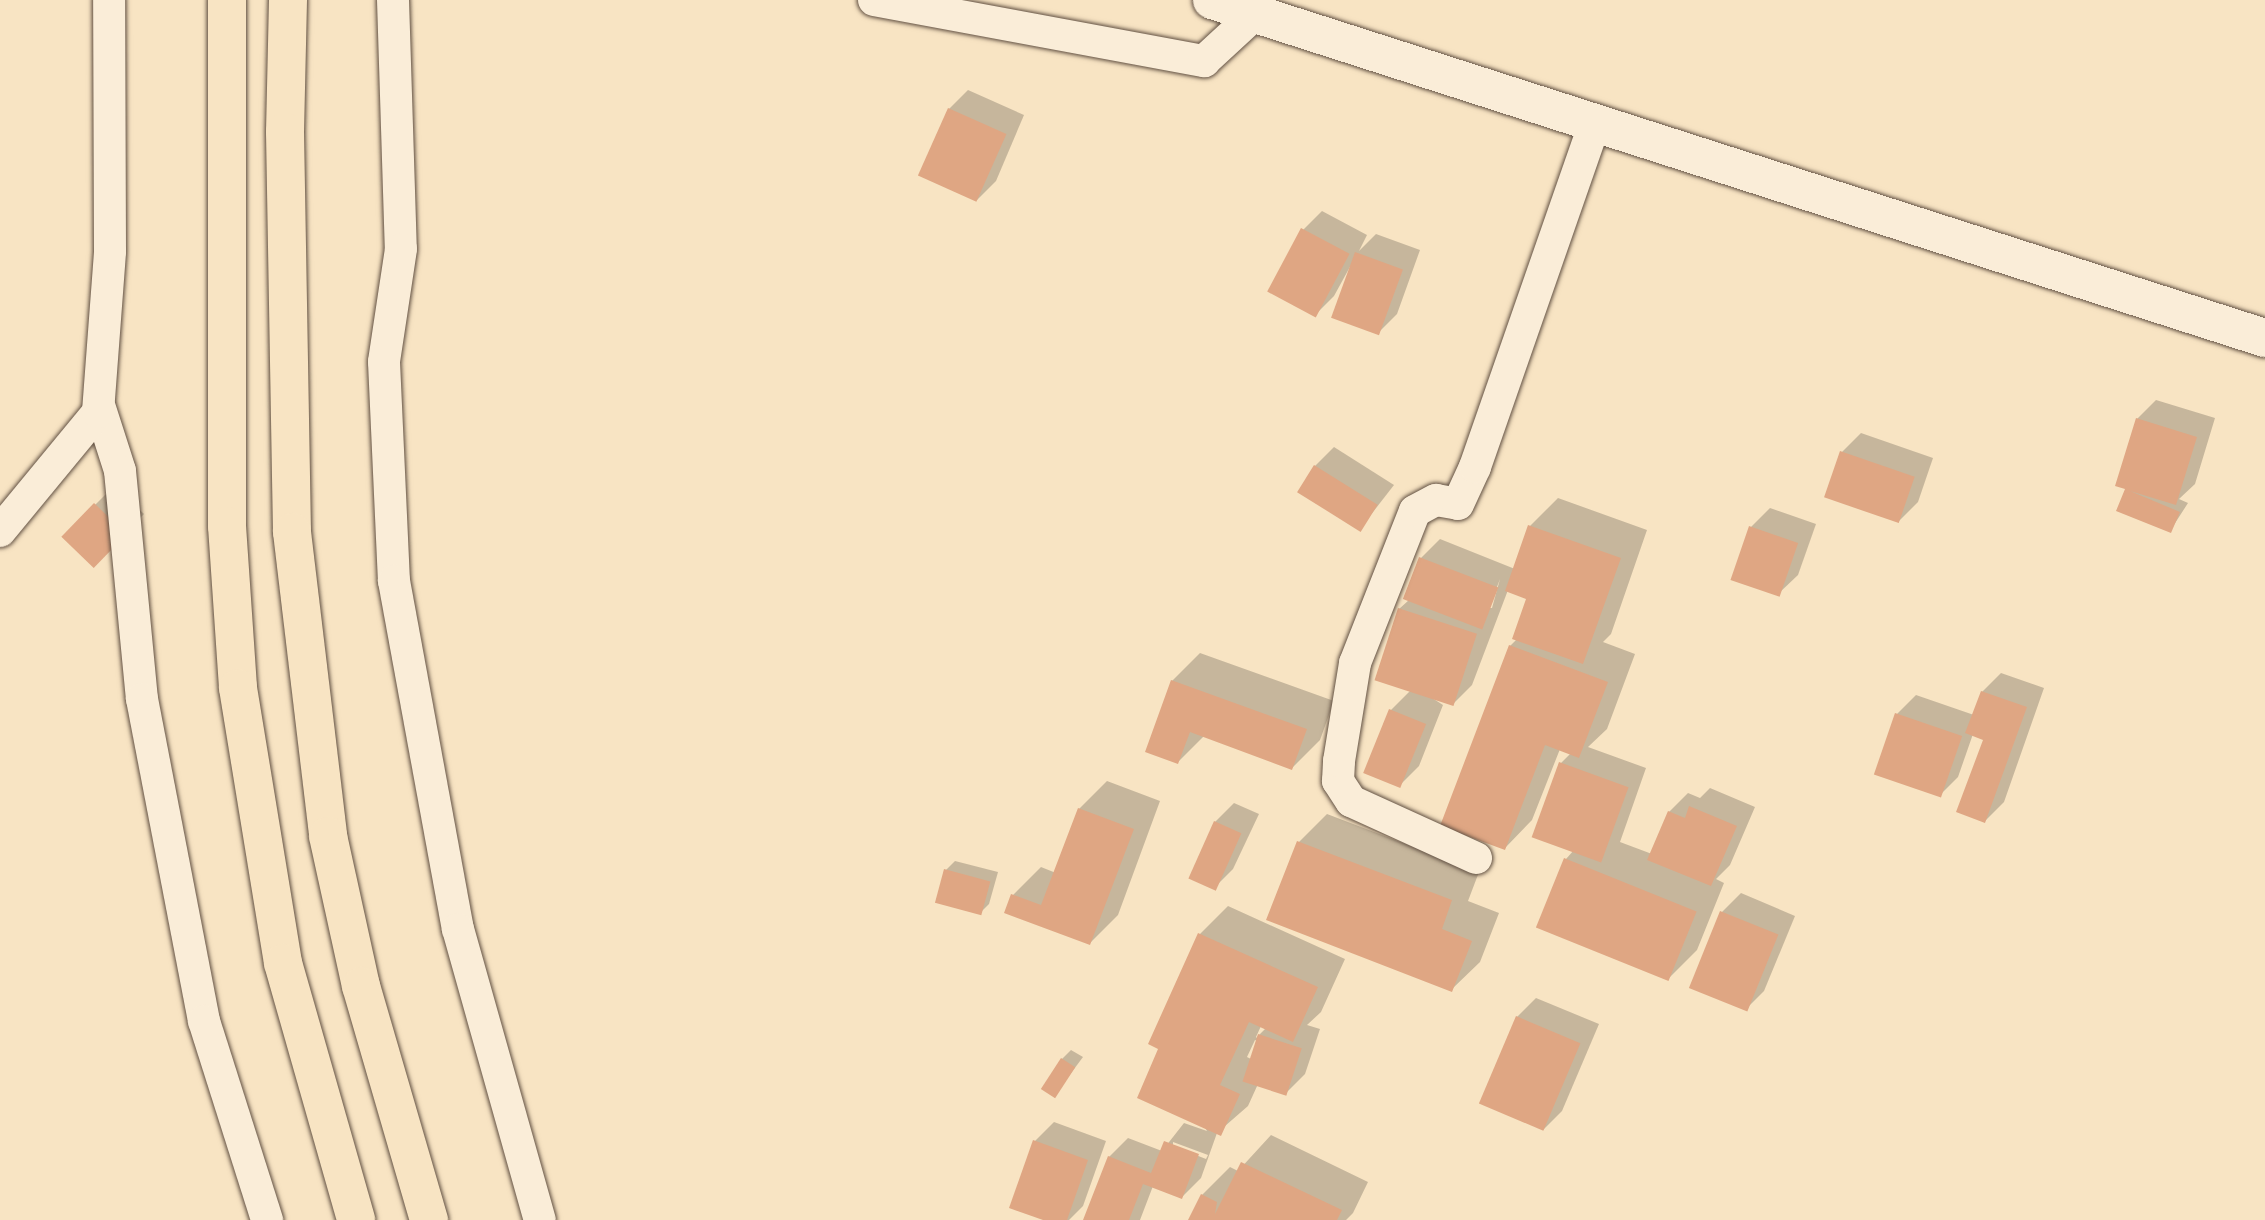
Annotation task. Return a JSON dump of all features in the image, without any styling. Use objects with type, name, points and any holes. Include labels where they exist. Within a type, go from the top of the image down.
[{"type":"highway","points":[[228,0],[227,526],[238,688],[283,963],[356,1220]]},
{"type":"highway","points":[[288,0],[288,324],[295,560],[328,836],[364,999],[429,1220]]},
{"type":"main road","points":[[1212,0],[2265,338]]},
{"type":"street","points":[[109,0],[110,251],[99,405],[120,471],[142,699],[204,1021],[267,1220]]},
{"type":"street","points":[[393,0],[398,59],[401,249],[384,362],[394,580],[458,929],[540,1220]]},
{"type":"street","points":[[874,0],[1204,61],[1255,14]]},
{"type":"street","points":[[1476,858],[1351,801],[1338,781],[1351,687],[1355,663],[1415,511],[1436,500],[1458,503],[1475,467],[1594,123]]},
{"type":"street","points":[[0,531],[99,405]]},
{"type":"building","points":[[948,108],[1006,134],[976,202],[918,176]]},
{"type":"building","points":[[1301,228],[1350,254],[1316,317],[1267,292]]},
{"type":"building","points":[[1355,252],[1403,269],[1379,335],[1331,318]]},
{"type":"building","points":[[2136,418],[2197,437],[2176,505],[2130,491],[2180,512],[2171,533],[2116,511],[2125,489],[2115,486]]},
{"type":"building","points":[[1840,451],[1915,477],[1899,523],[1824,497]]},
{"type":"building","points":[[1314,465],[1378,505],[1361,532],[1297,492]]},
{"type":"building","points":[[94,503],[126,534],[94,568],[61,537]]},
{"type":"building","points":[[1528,525],[1621,558],[1583,664],[1512,639],[1526,599],[1505,591]]},
{"type":"building","points":[[1749,526],[1798,543],[1780,597],[1730,580]]},
{"type":"building","points":[[1419,557],[1498,587],[1482,629],[1403,599]]},
{"type":"building","points":[[1398,608],[1477,634],[1453,706],[1375,680]]},
{"type":"building","points":[[1509,645],[1608,682],[1579,758],[1545,745],[1505,850],[1440,826]]},
{"type":"building","points":[[1171,680],[1307,729],[1292,770],[1190,732],[1178,764],[1145,752]]},
{"type":"building","points":[[1981,691],[2027,707],[1985,823],[1956,812],[1983,740],[1965,733]]},
{"type":"building","points":[[1389,709],[1426,724],[1400,788],[1363,773]]},
{"type":"building","points":[[1895,713],[1962,736],[1941,798],[1874,774]]},
{"type":"building","points":[[1559,762],[1629,787],[1601,862],[1532,837]]},
{"type":"building","points":[[1689,806],[1737,826],[1711,886],[1647,860],[1668,811],[1685,818]]},
{"type":"building","points":[[1078,808],[1134,829],[1090,945],[1004,913],[1011,894],[1041,905]]},
{"type":"building","points":[[1214,821],[1241,833],[1216,891],[1188,879]]},
{"type":"building","points":[[1297,841],[1452,900],[1442,929],[1472,941],[1452,992],[1266,920]]},
{"type":"building","points":[[1564,858],[1697,912],[1668,981],[1536,928]]},
{"type":"building","points":[[944,869],[990,881],[981,915],[935,903]]},
{"type":"building","points":[[1720,911],[1778,935],[1747,1012],[1689,988]]},
{"type":"building","points":[[1198,933],[1318,987],[1293,1042],[1249,1022],[1220,1085],[1240,1094],[1221,1136],[1137,1098],[1158,1049],[1148,1044]]},
{"type":"building","points":[[1516,1016],[1580,1043],[1543,1131],[1479,1103]]},
{"type":"building","points":[[1258,1034],[1302,1048],[1286,1096],[1243,1082]]},
{"type":"building","points":[[1061,1058],[1075,1067],[1055,1098],[1041,1089]]},
{"type":"building","points":[[1033,1140],[1088,1160],[1067,1220],[1043,1220],[1009,1208]]},
{"type":"building","points":[[1164,1141],[1199,1154],[1182,1199],[1143,1184],[1129,1220],[1083,1220],[1108,1156],[1151,1173]]},
{"type":"building","points":[[1241,1162],[1342,1210],[1337,1220],[1188,1220],[1201,1194],[1217,1202],[1215,1214]]}]
